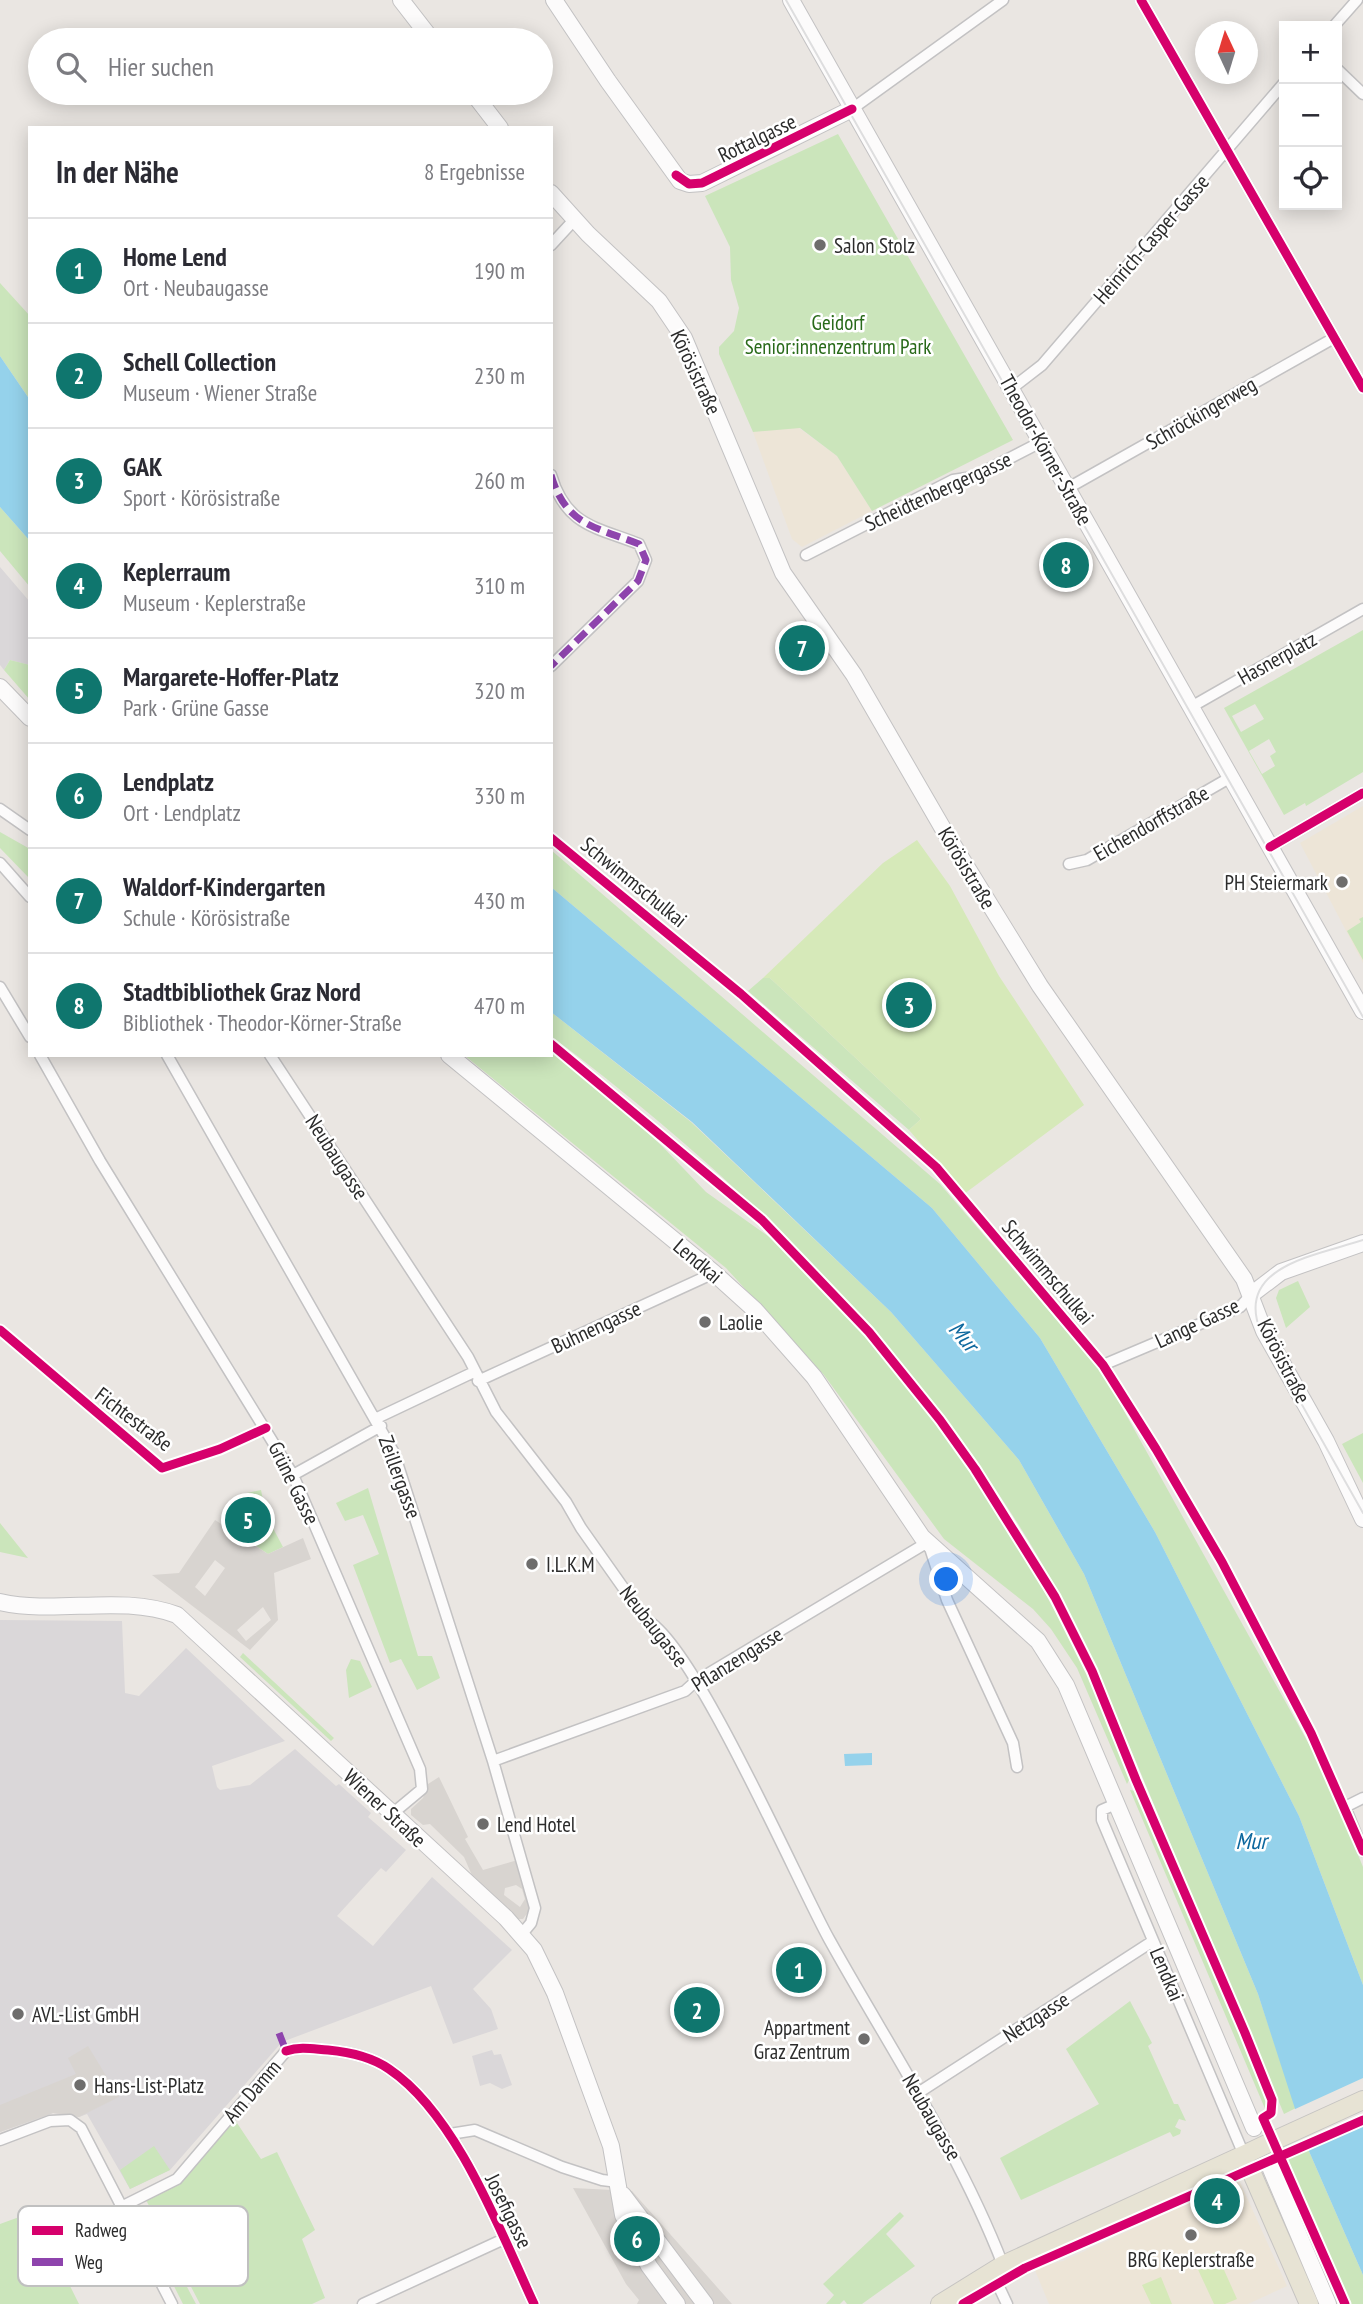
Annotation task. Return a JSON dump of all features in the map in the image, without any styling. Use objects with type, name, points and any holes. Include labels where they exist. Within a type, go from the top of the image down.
[{"type":"main road","points":[[401,0],[423,28]]},
{"type":"main road","name":"Rottalgasse","points":[[555,0],[676,175],[689,184],[702,183],[852,109]]},
{"type":"main road","name":"Theodor-Körner-Straße","points":[[791,0],[1363,1011]]},
{"type":"main road","points":[[482,105],[498,126]]},
{"type":"main road","name":"Körösistraße","points":[[553,195],[574,220],[659,301],[684,338],[783,573],[854,675],[942,827],[1040,986],[1252,1294],[1264,1331],[1326,1441],[1363,1519]]},
{"type":"main road","points":[[0,687],[28,716]]},
{"type":"main road","name":"Lendkai","points":[[451,1057],[714,1273],[755,1310],[814,1377],[928,1542],[1038,1642],[1066,1685],[1254,2128]]},
{"type":"main road","name":"Lange Gasse","points":[[1252,1294],[1281,1272],[1363,1243]]},
{"type":"main road","name":"Wiener Straße","points":[[0,1602],[18,1606],[123,1605],[149,1607],[177,1615],[521,1935],[539,1958],[555,1993],[611,2146],[623,2215],[656,2275],[677,2304]]},
{"type":"main road","points":[[940,2304],[998,2268],[1363,2100]]},
{"type":"main road","points":[[1247,2153],[1308,2304]]},
{"type":"main road","points":[[1270,2167],[1328,2304]]},
{"type":"main road","points":[[619,2186],[705,2304]]},
{"type":"main road","points":[[656,2275],[673,2263]]},
{"type":"street","points":[[852,109],[1003,0]]},
{"type":"street","points":[[1141,0],[1363,388]]},
{"type":"street","points":[[1338,21],[1357,0]]},
{"type":"street","points":[[1342,74],[1363,94]]},
{"type":"street","name":"Heinrich-Casper-Gasse","points":[[1011,389],[1042,365],[1283,84]]},
{"type":"street","points":[[553,243],[574,220]]},
{"type":"street","name":"Schröckingerweg","points":[[1068,488],[1334,338]]},
{"type":"street","name":"Scheidtenbergergasse","points":[[806,555],[953,480],[973,477],[1041,442]]},
{"type":"street","points":[[553,483],[556,494],[589,527],[639,544],[646,560],[638,581],[553,664]]},
{"type":"street","name":"Hasnerplatz","points":[[1191,707],[1363,610]]},
{"type":"street","name":"Eichendorffstraße","points":[[1069,864],[1087,860],[1231,777]]},
{"type":"street","points":[[1270,846],[1363,793]]},
{"type":"street","points":[[0,809],[28,829]]},
{"type":"street","points":[[0,863],[28,895]]},
{"type":"street","points":[[0,987],[28,1034]]},
{"type":"street","name":"Grüne Gasse","points":[[41,1057],[100,1161],[180,1286],[293,1475],[420,1769],[422,1789],[392,1814]]},
{"type":"street","name":"Zeillergasse","points":[[168,1057],[394,1452],[493,1761],[536,1908],[531,1923],[521,1935]]},
{"type":"street","name":"Neubaugasse","points":[[271,1057],[468,1357],[496,1412],[566,1502],[581,1528],[646,1620],[657,1624],[696,1681],[763,1803],[828,1937],[964,2174],[998,2268],[1007,2304]]},
{"type":"street","name":"Buhnengasse","points":[[293,1475],[379,1422],[476,1376],[714,1273]]},
{"type":"street","name":"Lange Gasse","points":[[1102,1365],[1240,1307],[1252,1294]]},
{"type":"street","name":"Pflanzengasse","points":[[493,1761],[685,1691],[696,1681],[928,1542]]},
{"type":"street","name":"Lendkai","points":[[928,1542],[947,1600],[1013,1743],[1017,1767]]},
{"type":"street","points":[[1363,1798],[1345,1807],[1363,1851]]},
{"type":"street","name":"Lendkai","points":[[1118,1803],[1101,1810],[1100,1815],[1247,2153]]},
{"type":"street","name":"Netzgasse","points":[[918,2094],[1153,1941]]},
{"type":"street","name":"Am Damm","points":[[123,2206],[177,2179],[286,2051],[298,2047],[351,2052],[387,2067],[414,2088],[450,2134]]},
{"type":"street","points":[[0,2140],[50,2121],[70,2120],[80,2128],[123,2206]]},
{"type":"street","points":[[450,2134],[475,2130],[562,2167],[619,2186]]},
{"type":"street","name":"Josefigasse","points":[[450,2134],[534,2304]]},
{"type":"street","points":[[362,2304],[504,2239]]},
{"type":"street","points":[[163,2286],[172,2304]]},
{"type":"shaded area","points":[[784,427],[799,428],[837,456],[872,511],[802,547],[792,539],[753,432]]},
{"type":"shaded area","points":[[0,567],[28,600],[28,664],[10,660],[4,670],[0,665]]},
{"type":"shaded area","name":"PH Steiermark","points":[[1363,806],[1363,963],[1300,843]]},
{"type":"shaded area","points":[[215,1520],[268,1554],[303,1538],[311,1559],[274,1573],[278,1620],[250,1650],[152,1575],[179,1573]],"holes":[[[215,1560],[225,1568],[205,1596],[195,1587]],[[263,1607],[271,1620],[246,1641],[237,1630]]]},
{"type":"shaded area","points":[[0,1620],[122,1621],[125,1693],[139,1696],[186,1648],[285,1741],[212,1766],[217,1787],[220,1790],[250,1785],[295,1749],[336,1786],[339,1784],[371,1813],[368,1817],[406,1850],[386,1872],[381,1868],[337,1916],[373,1946],[432,1877],[512,1950],[473,1989],[491,2009],[498,2029],[453,2044],[431,1986],[282,2042],[170,2170],[130,2189],[87,2114],[79,2117],[53,2113],[0,2132]]},
{"type":"shaded area","points":[[439,1777],[468,1837],[465,1839],[483,1870],[518,1860],[531,1908],[523,1919],[517,1919],[474,1880],[464,1857],[430,1824],[423,1825],[411,1815],[411,1809],[423,1798],[428,1784]],"holes":[[[516,1885],[522,1889],[525,1899],[520,1907],[504,1895],[505,1888]]]},
{"type":"shaded area","name":"Hans-List-Platz","points":[[88,2046],[119,2097],[79,2117],[53,2113],[0,2132],[0,2105],[76,2074],[68,2058]]},
{"type":"shaded area","points":[[492,2050],[494,2055],[501,2054],[512,2085],[502,2089],[490,2083],[480,2086],[472,2056]]},
{"type":"shaded area","name":"BRG Keplerstraße","points":[[1239,2180],[1287,2286],[1248,2304],[1049,2304],[1034,2268],[1063,2261]]},
{"type":"shaded area","points":[[573,2188],[632,2191],[732,2304],[637,2304],[639,2300],[626,2284]]},
{"type":"green space","name":"Geidorf Senior:innenzentrum Park","points":[[838,134],[1013,440],[872,511],[837,456],[800,428],[753,432],[719,354],[719,347],[734,331],[739,308],[731,280],[730,247],[705,196]]},
{"type":"green space","points":[[0,283],[28,314],[28,397],[0,356]]},
{"type":"green space","points":[[0,507],[28,539],[28,585],[0,551]]},
{"type":"green space","points":[[1363,630],[1363,772],[1306,806],[1305,803],[1284,815],[1224,708]],"holes":[[[1255,704],[1264,719],[1241,732],[1232,716]],[[1269,739],[1276,752],[1270,756],[1275,766],[1262,774],[1249,751]]]},
{"type":"green space","points":[[10,660],[28,664],[28,698],[4,670]]},
{"type":"green space","points":[[0,832],[28,848],[28,877],[0,848]]},
{"type":"green space","points":[[917,840],[950,886],[999,976],[1084,1105],[964,1194],[909,1130],[921,1119],[770,978],[763,978],[883,863]]},
{"type":"green space","points":[[553,852],[940,1184],[1104,1375],[1325,1773],[1363,1867],[1363,1985],[1299,1816],[1155,1532],[1040,1338],[932,1208],[553,889]]},
{"type":"green space","points":[[1363,917],[1363,960],[1347,931],[1361,922],[1359,919]]},
{"type":"green space","points":[[763,978],[770,978],[921,1119],[909,1130],[748,991]]},
{"type":"green space","points":[[553,1014],[691,1122],[891,1312],[1019,1460],[1084,1574],[1258,1994],[1296,2108],[1284,2114],[1097,1669],[1049,1575],[993,1485],[931,1400],[864,1320],[791,1243],[715,1170],[634,1101],[553,1038]]},
{"type":"green space","points":[[553,1051],[580,1071],[662,1146],[706,1192],[775,1241],[869,1340],[941,1426],[1009,1527],[1058,1617],[1061,1616],[1089,1671],[1128,1770],[1130,1778],[1127,1784],[1077,1668],[1051,1629],[1033,1609],[944,1539],[824,1375],[726,1268],[466,1057],[553,1057]]},
{"type":"green space","points":[[1298,1281],[1310,1307],[1286,1328],[1276,1298],[1279,1290]]},
{"type":"green space","points":[[1363,1433],[1363,1483],[1342,1444]]},
{"type":"green space","points":[[368,1488],[418,1656],[432,1656],[440,1678],[417,1690],[401,1659],[390,1663],[353,1565],[379,1554],[363,1515],[345,1521],[336,1503]]},
{"type":"green space","points":[[261,1490],[266,1515],[283,1547],[268,1554],[224,1525],[247,1493]]},
{"type":"green space","points":[[0,1523],[28,1558],[0,1552]]},
{"type":"green space","points":[[243,1653],[334,1738],[331,1741],[240,1657]]},
{"type":"green space","points":[[351,1659],[360,1661],[372,1687],[349,1698],[346,1670]]},
{"type":"green space","points":[[1130,1790],[1136,1791],[1211,1957],[1252,2056],[1266,2111]]},
{"type":"green space","points":[[1130,2001],[1152,2043],[1148,2046],[1174,2104],[1178,2104],[1186,2121],[1179,2119],[1175,2127],[1181,2130],[1180,2134],[1173,2137],[1170,2132],[1021,2200],[1000,2158],[1099,2104],[1066,2049]]},
{"type":"green space","points":[[233,2117],[261,2159],[277,2152],[315,2230],[302,2239],[325,2298],[312,2304],[200,2304],[191,2286],[248,2286],[248,2206],[149,2206],[146,2200],[180,2182]]},
{"type":"green space","points":[[154,2146],[170,2170],[130,2189],[120,2170]]},
{"type":"green space","points":[[1308,2149],[1363,2275],[1363,2304],[1351,2304],[1287,2159]]},
{"type":"green space","points":[[900,2212],[904,2216],[886,2234],[915,2266],[862,2304],[847,2304],[844,2300],[840,2304],[826,2304],[834,2295],[823,2284]]},
{"type":"green space","points":[[18,2217],[18,2286],[70,2286],[79,2304],[0,2304],[0,2224]]},
{"type":"green space","points":[[1216,2252],[1237,2299],[1225,2304],[1214,2304],[1194,2261]]},
{"type":"green space","points":[[1161,2277],[1172,2304],[1151,2304],[1142,2285]]},
{"type":"green space","points":[[174,2286],[187,2286],[196,2304],[183,2304]]},
{"type":"water","points":[[0,356],[28,397],[28,539],[0,507]]},
{"type":"water","name":"Mur","points":[[553,889],[932,1208],[1040,1338],[1155,1532],[1299,1816],[1363,1985],[1363,2275],[1308,2149],[1258,1994],[1084,1574],[1019,1460],[891,1312],[692,1122],[553,1014]]},
{"type":"water","points":[[872,1753],[872,1765],[845,1766],[844,1754]]},
{"type":"pier","points":[[1363,2078],[1363,2124],[1305,2151],[1293,2110]]},
{"type":"tram line","points":[[786,0],[1363,1017]]},
{"type":"tram line","points":[[1363,1240],[1304,1258],[1285,1267],[1269,1278],[1259,1292],[1255,1310],[1261,1332],[1363,1513]]},
{"type":"marked path","points":[[553,481],[557,492],[574,515],[596,528],[639,544],[646,560],[638,581],[553,664]]},
{"type":"marked path","points":[[279,2033],[286,2051]]},
{"type":"cycle path","points":[[1141,0],[1363,388]]},
{"type":"cycle path","points":[[676,175],[689,184],[702,183],[852,109]]},
{"type":"cycle path","points":[[1270,847],[1363,793]]},
{"type":"cycle path","name":"Schwimmschulkai","points":[[553,840],[741,994],[936,1167],[1103,1365],[1222,1562],[1311,1733],[1363,1851]]},
{"type":"cycle path","points":[[553,1046],[762,1220],[869,1332],[940,1420],[975,1469],[1055,1597],[1092,1671],[1272,2100],[1271,2113],[1263,2118],[1345,2304]]},
{"type":"cycle path","name":"Fichtestraße","points":[[0,1330],[162,1468],[220,1449],[266,1428]]},
{"type":"cycle path","points":[[286,2051],[312,2049],[360,2056],[389,2069],[413,2089],[436,2115],[456,2144],[491,2210],[534,2304]]},
{"type":"cycle path","points":[[963,2304],[1025,2268],[1363,2120]]},
{"type":"place","name":"Salon Stolz","points":[[820,245]]},
{"type":"place","name":"Stadtbibliothek Graz Nord","points":[[1066,565]]},
{"type":"place","name":"Waldorf-Kindergarten","points":[[802,648]]},
{"type":"place","name":"PH Steiermark","points":[[1342,882]]},
{"type":"place","name":"GAK","points":[[909,1005]]},
{"type":"place","name":"Laolie","points":[[705,1322]]},
{"type":"place","name":"Margarete-Hoffer-Platz","points":[[248,1520]]},
{"type":"place","name":"I.L.K.M","points":[[532,1564]]},
{"type":"place","name":"Lend Hotel","points":[[483,1824]]},
{"type":"place","name":"Home Lend","points":[[799,1970]]},
{"type":"place","name":"Schell Collection","points":[[697,2010]]},
{"type":"place","name":"AVL-List GmbH","points":[[18,2014]]},
{"type":"place","name":"Appartment Graz Zentrum","points":[[864,2039]]},
{"type":"place","name":"Hans-List-Platz","points":[[80,2085]]},
{"type":"place","name":"Keplerraum","points":[[1217,2201]]},
{"type":"place","name":"BRG Keplerstraße","points":[[1191,2235]]},
{"type":"place","name":"Lendplatz","points":[[637,2239]]}]
